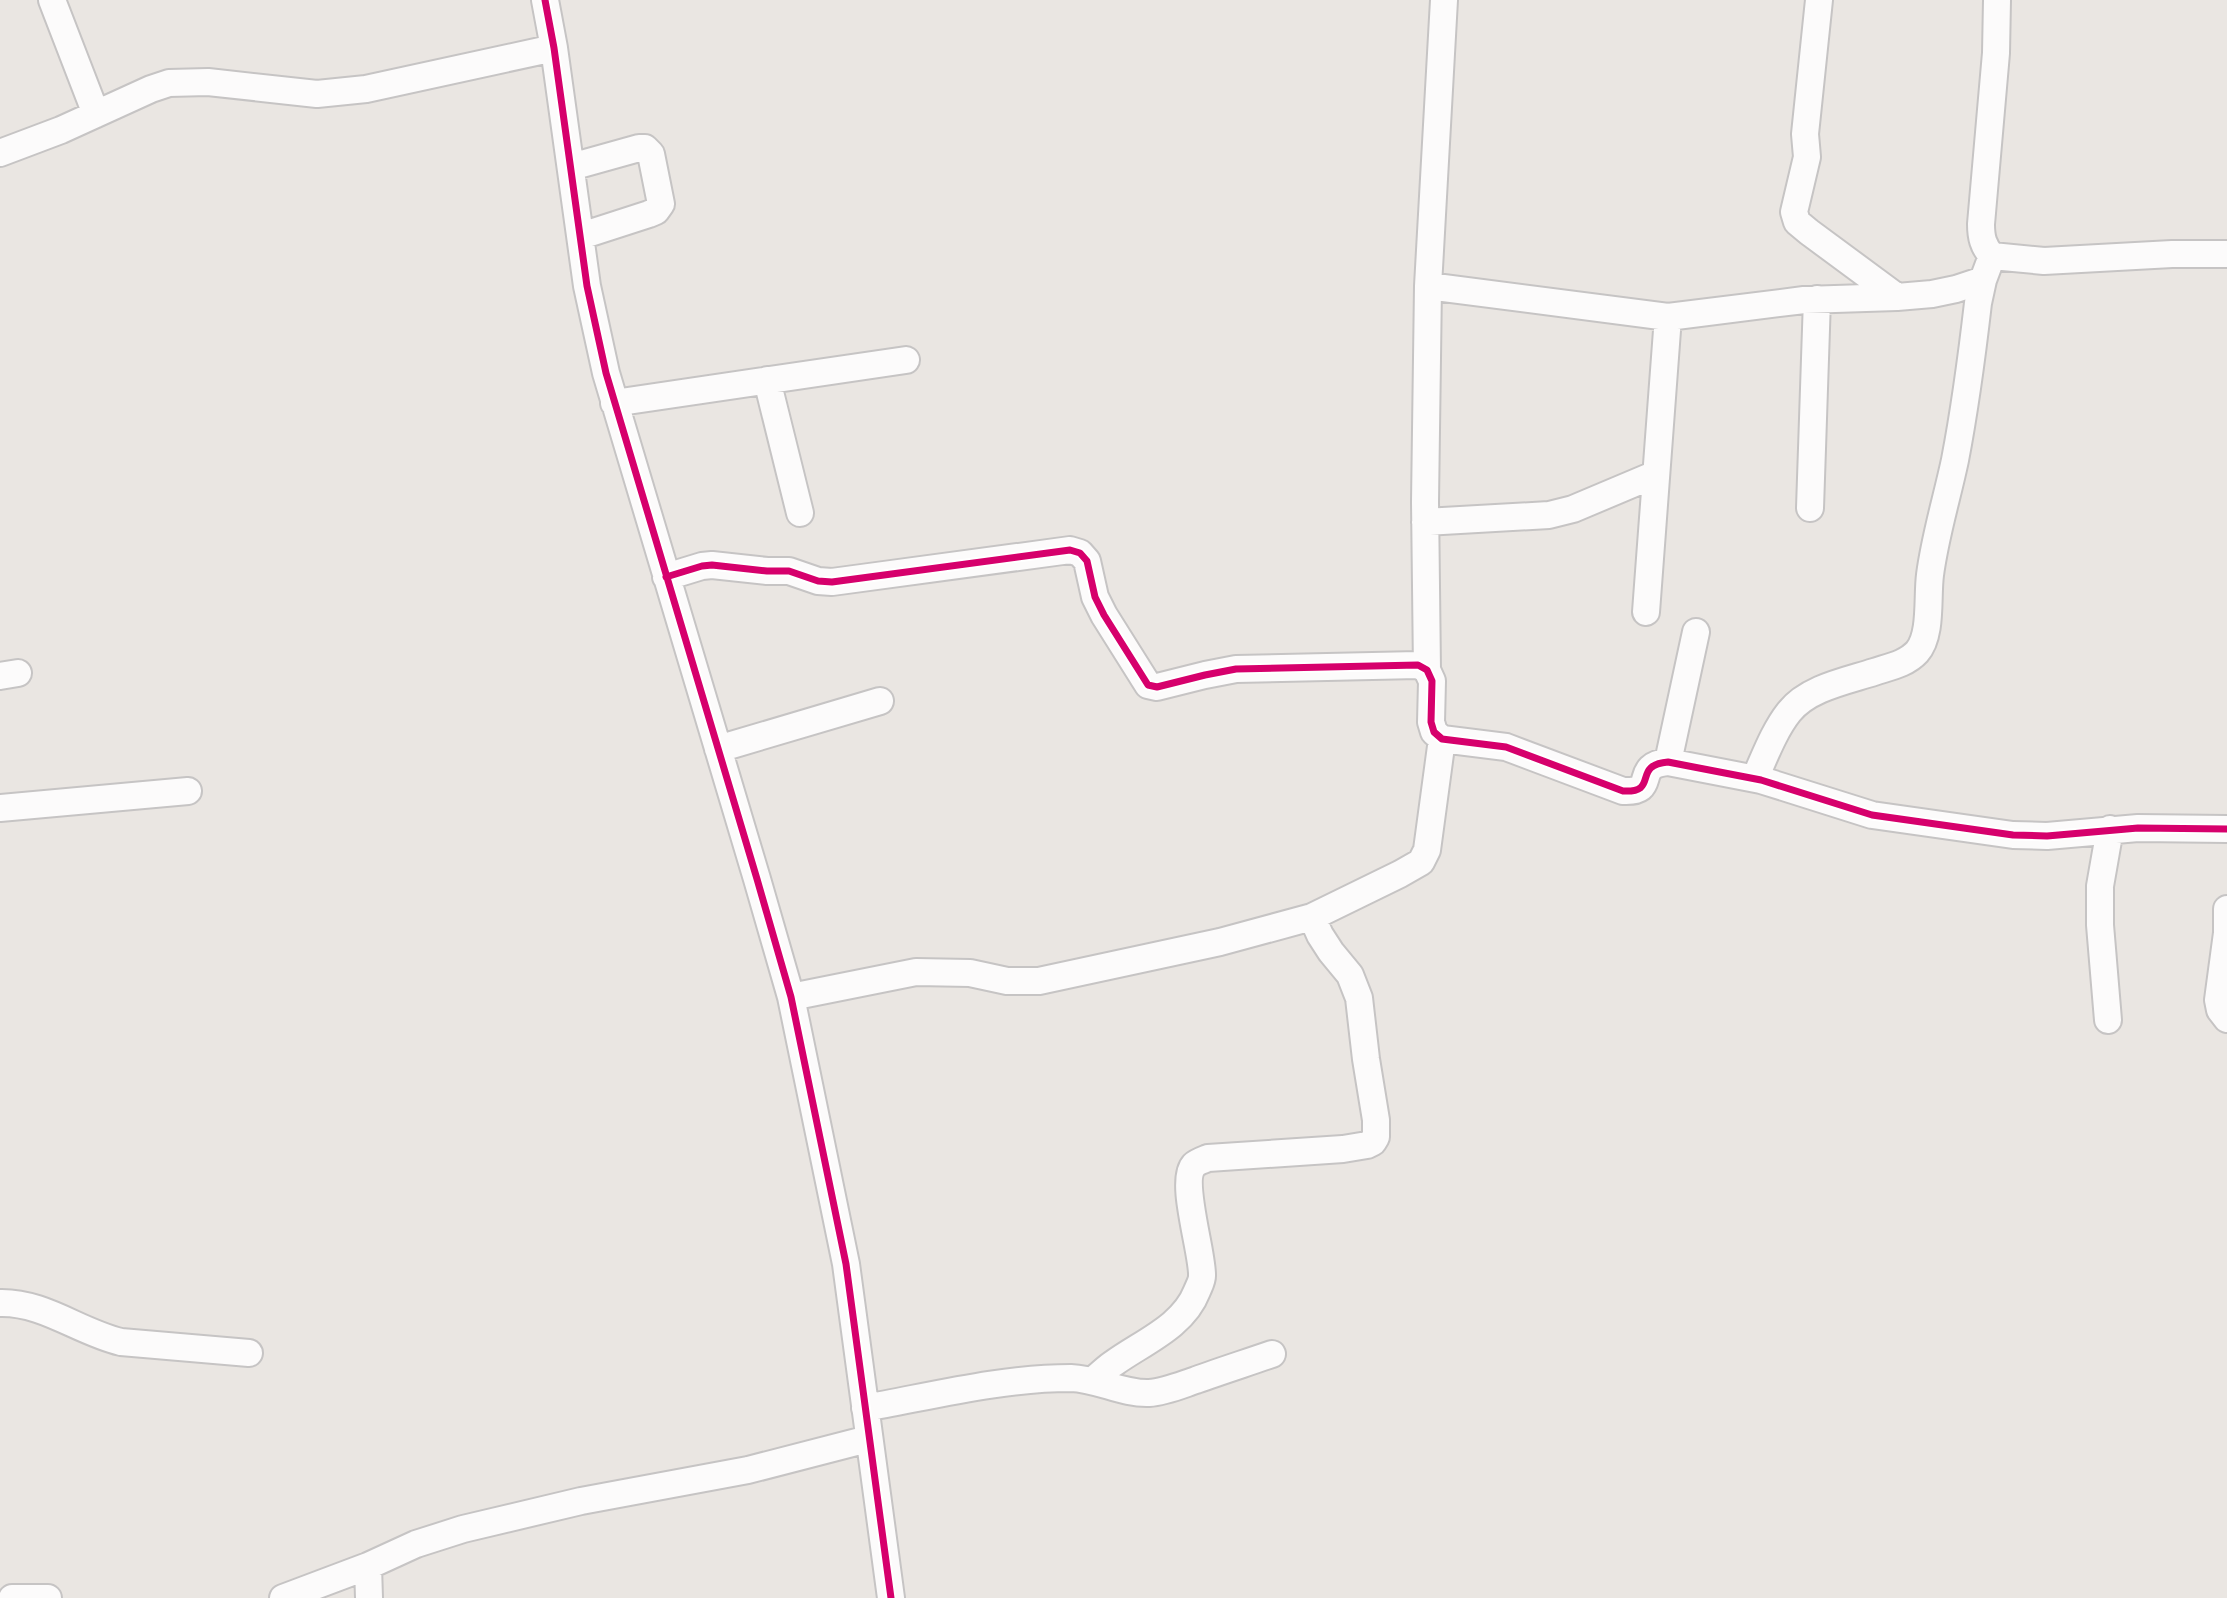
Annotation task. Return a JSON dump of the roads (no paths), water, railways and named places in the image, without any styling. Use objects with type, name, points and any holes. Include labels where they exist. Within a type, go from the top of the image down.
[{"type":"street","points":[[52,0],[96,114]]},
{"type":"street","points":[[545,0],[595,326],[614,403],[791,997],[846,1264],[891,1598]]},
{"type":"street","points":[[1444,0],[1428,286],[1425,522],[1427,670],[1432,681],[1431,722],[1434,732],[1443,739],[1506,747],[1623,792],[1638,791],[1642,788],[1649,768],[1656,763],[1668,762],[1755,778],[1882,817],[2028,836],[2110,829],[2227,829]]},
{"type":"street","points":[[1819,0],[1805,134],[1807,157],[1795,206],[1795,218],[1809,232],[1896,297]]},
{"type":"street","points":[[1755,778],[1782,722],[1801,701],[1816,692],[1910,659],[1920,648],[1925,636],[1932,560],[1955,459],[1987,268],[1981,223],[1996,53],[1997,0]]},
{"type":"street","points":[[0,153],[169,83],[208,82],[317,94],[340,93],[554,47]]},
{"type":"street","points":[[571,167],[645,148],[651,154],[661,204],[656,211],[649,214],[581,236]]},
{"type":"street","points":[[1428,286],[1668,317],[1817,299],[1896,297],[1956,289],[1987,268],[2044,261],[2172,254],[2227,254]]},
{"type":"street","points":[[1810,508],[1817,299]]},
{"type":"street","points":[[1646,612],[1668,317]]},
{"type":"street","points":[[614,403],[906,360]]},
{"type":"street","points":[[767,380],[800,513]]},
{"type":"street","points":[[1425,522],[1549,514],[1573,509],[1656,474]]},
{"type":"street","points":[[666,577],[712,565],[789,571],[818,581],[832,582],[1070,550],[1080,553],[1087,561],[1099,606],[1147,685],[1157,687],[1236,669],[1313,669],[1418,664],[1427,670]]},
{"type":"street","points":[[1668,762],[1696,632]]},
{"type":"street","points":[[718,749],[880,701]]},
{"type":"street","points":[[791,997],[916,972],[970,972],[1007,981],[1038,981],[1220,942],[1312,917],[1421,862],[1427,850],[1443,739]]},
{"type":"street","points":[[0,808],[188,791]]},
{"type":"street","points":[[2108,1020],[2100,925],[2100,886],[2110,829]]},
{"type":"street","points":[[2227,909],[2226,942],[2218,1000],[2220,1010],[2227,1019]]},
{"type":"street","points":[[1093,1380],[1113,1363],[1179,1319],[1193,1301],[1202,1277],[1198,1235],[1190,1203],[1190,1173],[1194,1164],[1208,1158],[1343,1150],[1367,1145],[1376,1137],[1359,998],[1350,975],[1326,943],[1312,917]]},
{"type":"street","points":[[0,1303],[40,1309],[101,1338],[249,1353]]},
{"type":"street","points":[[864,1408],[1010,1382],[1072,1378],[1150,1393],[1272,1354]]},
{"type":"street","points":[[283,1598],[434,1538],[536,1510],[748,1470],[868,1439]]},
{"type":"street","points":[[368,1566],[369,1598]]},
{"type":"street","points":[[12,1598],[48,1598]]}]
